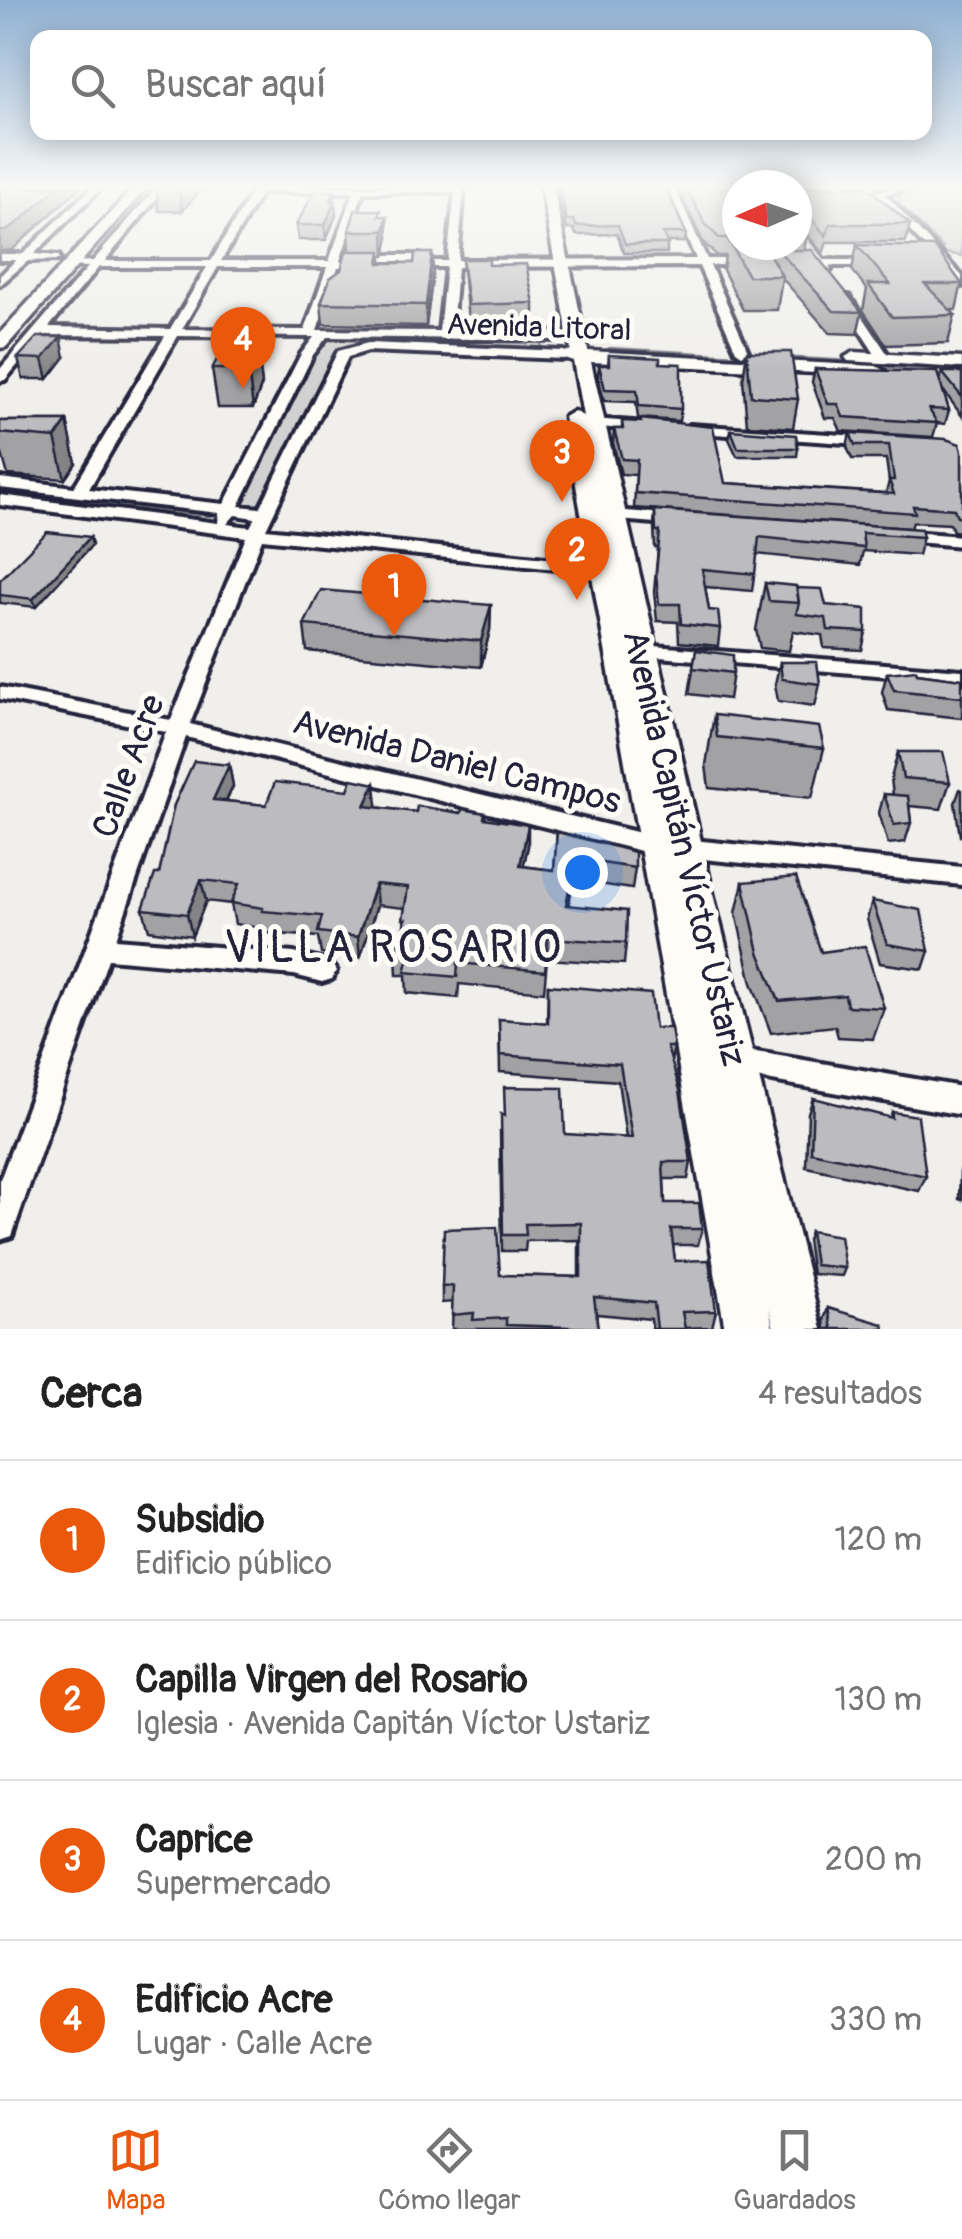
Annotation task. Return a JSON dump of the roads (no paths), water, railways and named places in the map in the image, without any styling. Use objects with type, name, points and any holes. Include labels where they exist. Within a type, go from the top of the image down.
[{"type":"main road","points":[[23,291],[64,249]]},
{"type":"main road","points":[[0,343],[85,249]]},
{"type":"main road","name":"Avenida Capitán Víctor Ustariz","points":[[552,249],[669,848],[732,1060],[798,1329]]},
{"type":"main road","name":"Avenida Capitán Víctor Ustariz","points":[[554,249],[555,261]]},
{"type":"main road","name":"Avenida Litoral","points":[[572,346],[962,363]]},
{"type":"main road","name":"Avenida Litoral","points":[[572,346],[962,376]]},
{"type":"main road","name":"Avenida Capitán Víctor Ustariz","points":[[584,423],[612,515],[612,570],[641,651],[669,848],[748,1329]]},
{"type":"street","points":[[0,282],[34,249]]},
{"type":"street","points":[[0,377],[109,249]]},
{"type":"street","points":[[78,492],[224,249]]},
{"type":"street","points":[[220,528],[308,354],[339,249]]},
{"type":"street","points":[[445,334],[453,249]]},
{"type":"street","points":[[697,249],[742,351]]},
{"type":"street","points":[[929,249],[962,283]]},
{"type":"street","points":[[812,250],[886,359]]},
{"type":"street","points":[[0,258],[55,258]]},
{"type":"street","points":[[75,260],[762,262]]},
{"type":"street","points":[[782,262],[894,263]]},
{"type":"street","points":[[940,263],[960,263]]},
{"type":"street","name":"Avenida Litoral","points":[[40,331],[445,334],[572,346]]},
{"type":"street","name":"Avenida Litoral","points":[[354,349],[572,346]]},
{"type":"street","name":"Calle Acre","points":[[0,1224],[178,728],[261,524],[343,354],[354,349]]},
{"type":"street","points":[[584,423],[884,442]]},
{"type":"street","points":[[0,483],[229,510],[261,524]]},
{"type":"street","points":[[0,500],[220,528],[261,524],[612,570]]},
{"type":"street","points":[[612,515],[690,521]]},
{"type":"street","points":[[884,536],[962,541]]},
{"type":"street","points":[[641,651],[962,676]]},
{"type":"street","name":"Avenida Daniel Campos","points":[[0,694],[178,728],[669,848],[962,876]]},
{"type":"street","points":[[99,948],[294,964],[322,972]]},
{"type":"street","points":[[732,1060],[962,1101]]},
{"type":"place","name":"Edificio Acre","points":[[243,389]]},
{"type":"place","name":"Caprice","points":[[562,502]]},
{"type":"place","name":"Capilla Virgen del Rosario","points":[[577,600]]},
{"type":"place","name":"Subsidio","points":[[394,636]]},
{"type":"district","name":"VILLA ROSARIO","points":[[394,946]]}]
